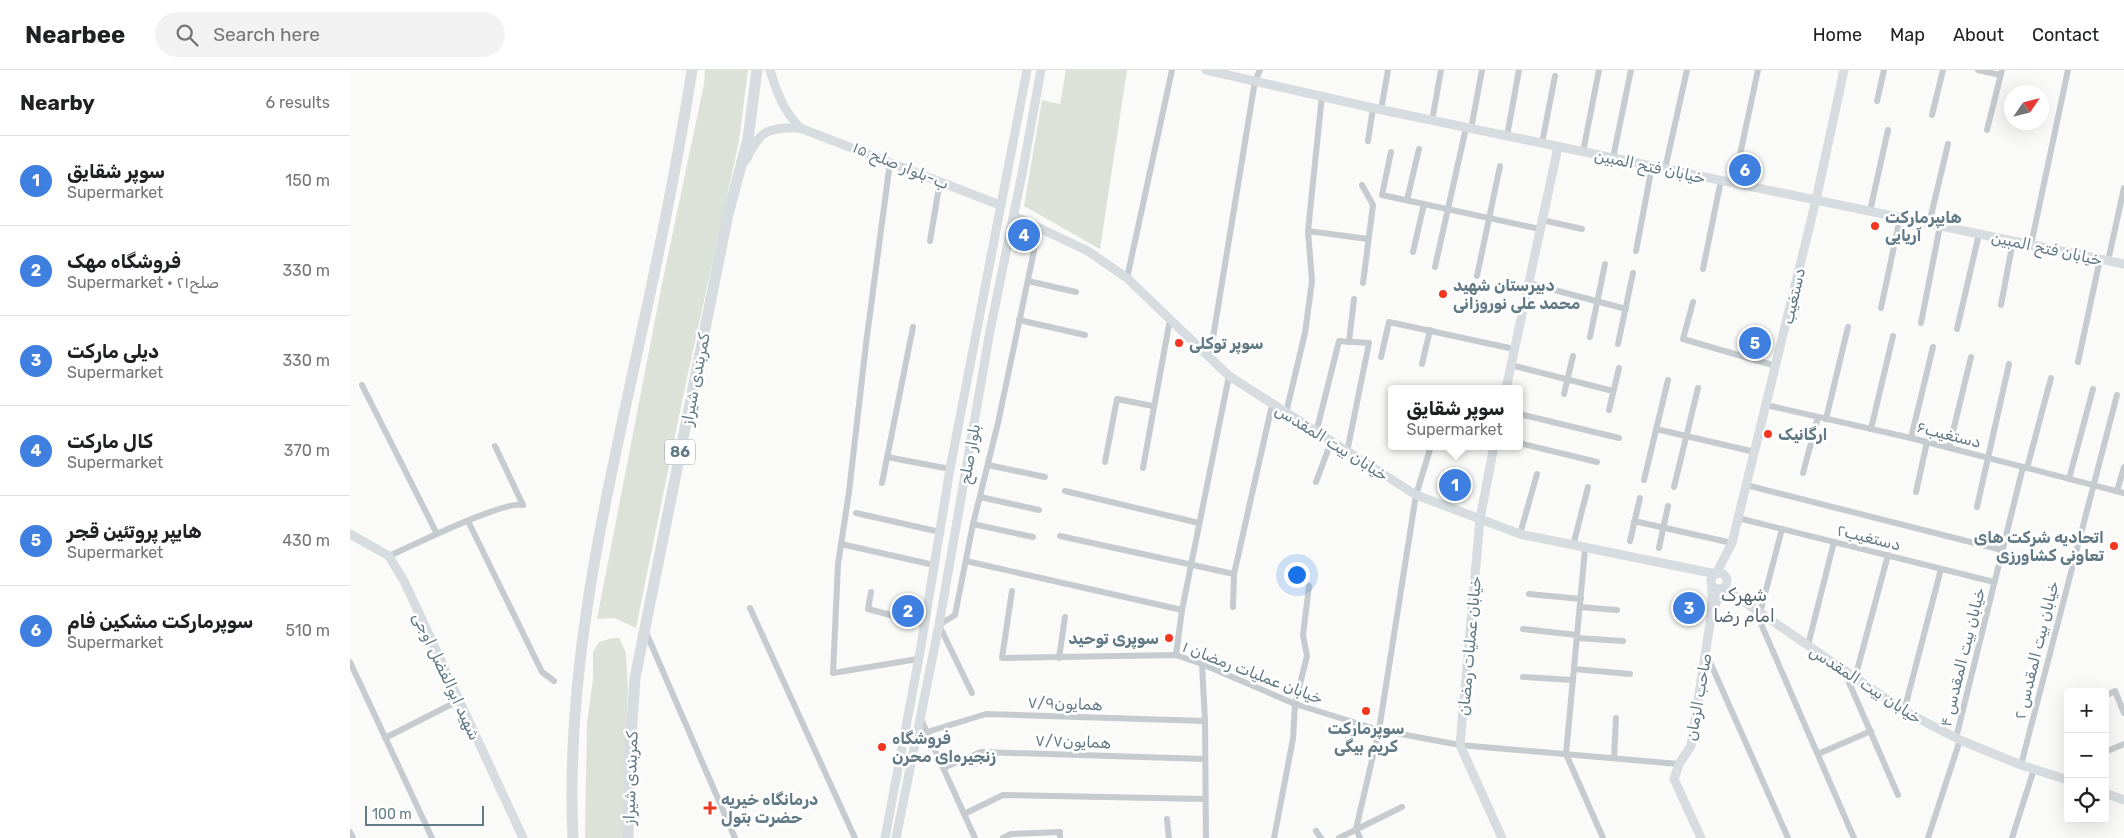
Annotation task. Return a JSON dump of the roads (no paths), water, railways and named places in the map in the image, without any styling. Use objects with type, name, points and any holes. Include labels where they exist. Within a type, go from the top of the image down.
[{"type":"highway","points":[[573,838],[574,722],[589,589],[610,475],[668,206],[692,70]]},
{"type":"highway","name":"کمربندی شیراز","points":[[628,838],[632,703],[645,628],[728,214],[748,139],[758,70]]},
{"type":"street","points":[[770,70],[781,103],[800,128]]},
{"type":"street","name":"بلوار صلح","points":[[885,838],[950,469],[1026,70]]},
{"type":"street","name":"بلوار صلح","points":[[896,838],[919,716],[939,625],[990,331],[1014,216],[1040,70]]},
{"type":"street","points":[[1126,278],[1172,70]]},
{"type":"street","name":"خیابان فتح المبین","points":[[1206,70],[1432,121],[2124,264]]},
{"type":"street","points":[[1210,356],[1255,81],[1260,70]]},
{"type":"street","points":[[1368,141],[1388,70]]},
{"type":"street","points":[[1432,121],[1441,70]]},
{"type":"street","points":[[1435,266],[1482,70]]},
{"type":"street","points":[[1507,136],[1519,70]]},
{"type":"street","points":[[1583,152],[1599,70]]},
{"type":"street","points":[[1613,158],[1630,70]]},
{"type":"street","points":[[1665,169],[1687,70]]},
{"type":"street","points":[[1734,183],[1758,70]]},
{"type":"street","name":"دستغیب","points":[[1712,610],[1738,518],[1776,366],[1816,200],[1844,70]]},
{"type":"street","points":[[1877,101],[1884,70]]},
{"type":"street","points":[[1932,115],[1943,70]]},
{"type":"street","points":[[1978,70],[2001,73],[1987,130]]},
{"type":"street","points":[[2031,245],[2068,70]]},
{"type":"street","points":[[1542,143],[1555,76]]},
{"type":"street","points":[[1286,413],[1304,333],[1312,280],[1308,231],[1322,95]]},
{"type":"street","points":[[739,176],[751,151],[763,134],[776,128],[800,128]]},
{"type":"street","name":"۱۵ ب-بلوار صلح","points":[[800,128],[1000,205]]},
{"type":"street","points":[[1870,212],[1888,130]]},
{"type":"street","points":[[1929,224],[1948,144]]},
{"type":"street","points":[[1507,385],[1558,147]]},
{"type":"street","points":[[1407,200],[1419,149]]},
{"type":"street","points":[[1391,152],[1382,195],[1489,218],[1582,229]]},
{"type":"street","points":[[890,162],[866,344],[850,492],[835,595],[833,673],[918,659]]},
{"type":"street","points":[[1477,276],[1500,166]]},
{"type":"street","points":[[1636,251],[1652,166]]},
{"type":"street","points":[[1703,269],[1721,180]]},
{"type":"street","points":[[930,241],[940,181]]},
{"type":"street","points":[[1362,185],[1373,205],[1363,283]]},
{"type":"street","points":[[2078,362],[2124,188]]},
{"type":"street","points":[[1414,252],[1424,204]]},
{"type":"street","name":"خیابان بیت المقدس","points":[[1014,216],[1088,251],[1126,278],[1229,376],[1416,496],[1520,534],[1585,549],[1700,570],[1719,580],[1758,611],[1904,711],[1958,739],[2064,779]]},
{"type":"street","points":[[1881,308],[1900,218]]},
{"type":"street","points":[[1921,323],[1940,226]]},
{"type":"street","points":[[972,693],[939,625],[955,615],[973,524],[988,465],[1039,227]]},
{"type":"street","points":[[1308,231],[1368,239]]},
{"type":"street","points":[[1957,329],[1979,234]]},
{"type":"street","points":[[2001,305],[2013,241]]},
{"type":"street","points":[[1590,337],[1605,264]]},
{"type":"street","points":[[1618,344],[1633,273]]},
{"type":"street","points":[[1028,281],[1076,292]]},
{"type":"street","points":[[1528,283],[1626,309]]},
{"type":"street","points":[[1349,342],[1354,299]]},
{"type":"street","points":[[1693,302],[1683,339],[1776,366]]},
{"type":"street","points":[[1143,468],[1170,319]]},
{"type":"street","points":[[1019,320],[1085,335]]},
{"type":"street","points":[[1381,357],[1389,322],[1514,349]]},
{"type":"street","points":[[882,483],[913,327]]},
{"type":"street","points":[[1826,419],[1848,327]]},
{"type":"street","points":[[976,328],[990,331]]},
{"type":"street","points":[[1422,364],[1430,330]]},
{"type":"street","points":[[1871,429],[1893,336]]},
{"type":"street","points":[[1316,433],[1339,341],[1369,344],[1347,452]]},
{"type":"street","points":[[1912,438],[1933,346]]},
{"type":"street","points":[[1564,394],[1573,356]]},
{"type":"street","points":[[1949,448],[1971,357]]},
{"type":"street","points":[[1977,507],[2009,364]]},
{"type":"street","points":[[1511,365],[1613,392]]},
{"type":"street","points":[[1609,410],[1619,368]]},
{"type":"street","points":[[1176,655],[1182,610],[1229,376]]},
{"type":"street","name":"خیابان بیت المقدس ۴","points":[[1928,838],[1958,739],[2002,550],[2051,378]]},
{"type":"street","points":[[1644,480],[1668,380]]},
{"type":"street","points":[[362,385],[437,534]]},
{"type":"street","points":[[1674,487],[1698,388]]},
{"type":"street","points":[[2069,479],[2093,389]]},
{"type":"street","name":"خیابان بیت المقدس ۲","points":[[2022,764],[2117,395]]},
{"type":"street","points":[[1105,462],[1117,398],[1153,406]]},
{"type":"street","points":[[1233,608],[1234,574],[1272,405]]},
{"type":"street","name":"دستغیب۶","points":[[1766,405],[1912,438],[2121,492]]},
{"type":"street","points":[[1523,415],[1619,438]]},
{"type":"street","points":[[1803,473],[1818,417]]},
{"type":"street","points":[[1656,429],[1754,452]]},
{"type":"street","points":[[1316,482],[1331,442]]},
{"type":"street","points":[[1916,492],[1927,442]]},
{"type":"street","points":[[1523,444],[1597,462]]},
{"type":"street","points":[[350,534],[389,556],[437,534],[512,504],[523,505],[495,446]]},
{"type":"street","points":[[1360,838],[1356,829],[1379,730],[1394,624],[1416,496],[1430,450]]},
{"type":"street","name":"خیابان عملیات رمضان","points":[[1493,450],[1480,519],[1460,745],[1502,838]]},
{"type":"street","points":[[887,457],[950,469]]},
{"type":"street","points":[[988,465],[1045,478]]},
{"type":"street","points":[[2121,492],[2124,467]]},
{"type":"street","points":[[1520,534],[1537,474]]},
{"type":"street","points":[[1746,486],[2002,550]]},
{"type":"street","points":[[1574,546],[1588,487]]},
{"type":"street","points":[[1065,491],[1199,523]]},
{"type":"street","points":[[980,497],[1039,510]]},
{"type":"street","points":[[1630,541],[1640,498]]},
{"type":"street","points":[[1659,548],[1668,506]]},
{"type":"street","points":[[856,513],[940,532]]},
{"type":"street","name":"۲دستغیب","points":[[1738,518],[1994,582]]},
{"type":"street","points":[[468,521],[542,672],[554,682]]},
{"type":"street","points":[[1634,521],[1730,546]]},
{"type":"street","points":[[973,524],[1033,537]]},
{"type":"street","points":[[1782,529],[1758,611],[1854,838]]},
{"type":"street","points":[[1060,536],[1234,574]]},
{"type":"street","points":[[1808,645],[1834,542]]},
{"type":"street","points":[[841,544],[934,566]]},
{"type":"street","points":[[1585,549],[1566,754],[1603,838]]},
{"type":"street","name":"شهید ابوالفضل اوجی","points":[[389,556],[404,583],[523,838]]},
{"type":"street","points":[[1855,678],[1888,556]]},
{"type":"street","points":[[966,561],[1182,610]]},
{"type":"street","points":[[1904,711],[1940,568]]},
{"type":"street","points":[[1274,838],[1293,739],[1296,704],[1307,656],[1303,636],[1309,586]]},
{"type":"street","name":"خیابان عملیات رمضان ۱","points":[[1012,591],[1002,658],[1176,655],[1296,704],[1379,730],[1460,745],[1679,764]]},
{"type":"street","points":[[872,592],[868,609],[924,624]]},
{"type":"street","points":[[1529,594],[1581,599]]},
{"type":"street","points":[[1580,607],[1617,610]]},
{"type":"street","points":[[750,608],[855,838]]},
{"type":"street","name":"صاحب الزمان","points":[[1700,838],[1674,779],[1679,764],[1691,746],[1712,610]]},
{"type":"street","points":[[1059,658],[1065,617]]},
{"type":"street","points":[[645,628],[735,838]]},
{"type":"street","points":[[1522,629],[1623,641]]},
{"type":"street","points":[[1706,653],[1788,838]]},
{"type":"street","points":[[350,662],[432,838]]},
{"type":"street","points":[[1202,664],[1205,721],[1206,838]]},
{"type":"street","points":[[1574,669],[1630,674]]},
{"type":"street","points":[[1844,671],[1898,795]]},
{"type":"street","points":[[1523,677],[1573,680]]},
{"type":"street","points":[[2109,694],[2114,692],[2124,713]]},
{"type":"street","points":[[385,738],[458,701]]},
{"type":"street","name":"همایون۷/۹","points":[[926,732],[986,714],[1205,721]]},
{"type":"street","points":[[919,716],[975,838]]},
{"type":"street","points":[[1614,758],[1616,718]]},
{"type":"street","points":[[1818,754],[1871,731]]},
{"type":"street","points":[[2109,750],[2124,744]]},
{"type":"street","name":"همایون۷/۷","points":[[943,768],[981,752],[1205,759]]},
{"type":"street","points":[[2012,838],[2034,768]]},
{"type":"street","points":[[2109,794],[2124,800]]},
{"type":"street","points":[[964,814],[1003,796],[1205,799]]},
{"type":"street","points":[[1339,838],[1402,807]]},
{"type":"street","points":[[1167,820],[1168,838]]},
{"type":"street","points":[[1316,831],[1321,838]]},
{"type":"street","points":[[350,832],[353,838]]},
{"type":"street","points":[[1003,838],[1011,834],[1060,832],[1060,838]]},
{"type":"place","name":"سوپرمارکت مشکین فام","points":[[1745,170]]},
{"type":"place","name":"هایپرمارکت آریایی","points":[[1875,226]]},
{"type":"place","name":"کال مارکت","points":[[1024,235]]},
{"type":"place","name":"دبیرستان شهید محمد علی نوروزانی","points":[[1443,294]]},
{"type":"place","name":"سوپر توکلی","points":[[1179,343]]},
{"type":"place","name":"هایپر پروتئین قجر","points":[[1755,343]]},
{"type":"place","name":"ارگانیک","points":[[1768,434]]},
{"type":"place","name":"سوپر شقایق","points":[[1455,485]]},
{"type":"place","name":"اتحادیه شرکت های تعاونی کشاورزی","points":[[2114,546]]},
{"type":"place","name":"دیلی مارکت","points":[[1689,608]]},
{"type":"place","name":"فروشگاه مهک","points":[[908,611]]},
{"type":"place","name":"سوپری توحید","points":[[1169,638]]},
{"type":"place","name":"سوپرمارکت کریم بیگی","points":[[1366,711]]},
{"type":"place","name":"فروشگاه زنجیره‌ای محرن","points":[[882,747]]},
{"type":"place","name":"درمانگاه خیریه حضرت بتول","points":[[710,808]]},
{"type":"district","name":"شهرک امام رضا","points":[[1744,605]]}]
